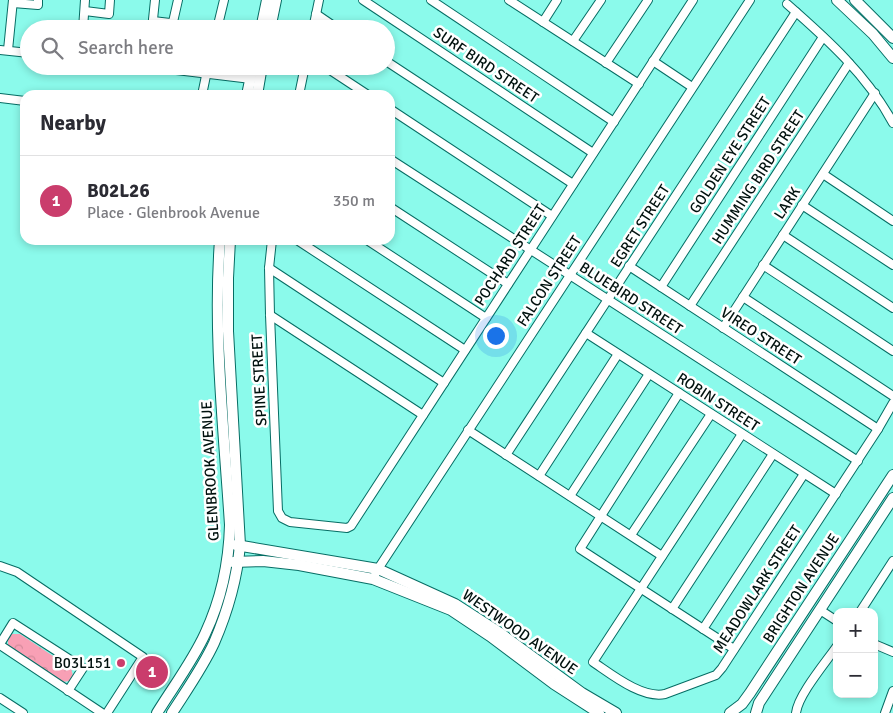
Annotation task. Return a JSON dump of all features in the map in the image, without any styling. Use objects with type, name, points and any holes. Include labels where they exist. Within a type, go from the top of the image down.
[{"type":"street","points":[[20,52],[4,50],[13,1],[38,6],[38,0]]},
{"type":"street","points":[[84,20],[86,0]]},
{"type":"street","points":[[85,11],[109,14],[110,0]]},
{"type":"street","points":[[153,20],[155,0]]},
{"type":"street","points":[[173,20],[178,0]]},
{"type":"street","points":[[219,20],[224,0]]},
{"type":"street","points":[[263,20],[267,0]]},
{"type":"street","points":[[272,20],[276,0]]},
{"type":"street","points":[[315,20],[319,0]]},
{"type":"street","name":"SURF BIRD STREET","points":[[363,0],[393,20]]},
{"type":"street","points":[[431,0],[614,122]]},
{"type":"street","points":[[509,0],[639,84]]},
{"type":"street","points":[[543,22],[557,0]]},
{"type":"street","points":[[573,41],[601,0]]},
{"type":"street","points":[[606,62],[648,0]]},
{"type":"street","name":"POCHARD STREET","points":[[351,526],[693,0]]},
{"type":"street","name":"FALCON STREET","points":[[373,579],[468,430],[750,0]]},
{"type":"street","points":[[837,0],[873,34],[893,58]]},
{"type":"street","points":[[854,0],[893,38]]},
{"type":"street","points":[[787,4],[849,63],[875,93],[893,123]]},
{"type":"street","name":"EGRET STREET","points":[[506,455],[796,12]]},
{"type":"street","points":[[316,14],[325,20]]},
{"type":"street","name":"SURF BIRD STREET","points":[[395,21],[594,153]]},
{"type":"street","name":"GOLDEN EYE STREET","points":[[661,287],[823,37]]},
{"type":"street","points":[[653,61],[692,87]]},
{"type":"street","name":"HUMMING BIRD STREET","points":[[690,306],[849,63]]},
{"type":"street","points":[[395,66],[573,184]]},
{"type":"street","points":[[203,90],[207,75]]},
{"type":"street","points":[[232,75],[251,79]]},
{"type":"street","points":[[248,90],[252,75]]},
{"type":"street","points":[[257,90],[260,75]]},
{"type":"street","points":[[300,90],[303,75]]},
{"type":"street","points":[[338,75],[360,90]]},
{"type":"street","name":"LARK","points":[[723,328],[875,93]]},
{"type":"street","points":[[0,98],[20,100]]},
{"type":"street","points":[[395,112],[552,216]]},
{"type":"street","name":"BLUEBIRD STREET","points":[[395,161],[858,461]]},
{"type":"street","points":[[822,174],[893,221]]},
{"type":"street","points":[[802,205],[893,265]]},
{"type":"street","points":[[395,210],[508,284]]},
{"type":"street","points":[[783,235],[893,308]]},
{"type":"street","name":"GLENBROOK AVENUE","points":[[157,713],[206,633],[220,592],[227,562],[230,525],[218,331],[220,245]]},
{"type":"street","name":"GLENBROOK AVENUE","points":[[172,713],[214,644],[225,613],[238,562],[240,545],[228,331],[230,245]]},
{"type":"street","name":"SPINE STREET","points":[[271,245],[269,268],[270,315],[278,511],[282,518],[290,522],[343,528],[351,526]]},
{"type":"street","points":[[305,245],[465,350]]},
{"type":"street","points":[[375,245],[486,318]]},
{"type":"street","points":[[763,265],[893,351]]},
{"type":"street","name":"VIREO STREET","points":[[630,266],[878,430]]},
{"type":"street","points":[[269,268],[444,383]]},
{"type":"street","points":[[743,297],[893,396]]},
{"type":"street","points":[[270,315],[423,415]]},
{"type":"street","name":"ROBIN STREET","points":[[586,333],[836,494]]},
{"type":"street","points":[[539,476],[618,354]]},
{"type":"street","points":[[570,496],[649,374]]},
{"type":"street","points":[[679,393],[580,549],[734,649]]},
{"type":"street","name":"MEADOWLARK STREET","points":[[641,588],[593,662],[636,688],[658,696],[716,674],[722,668],[858,461],[893,404]]},
{"type":"street","points":[[631,536],[711,414]]},
{"type":"street","points":[[468,430],[662,556]]},
{"type":"street","points":[[641,588],[742,434]]},
{"type":"street","points":[[672,609],[773,454]]},
{"type":"street","points":[[703,629],[804,474]]},
{"type":"street","name":"BRIGHTON AVENUE","points":[[730,713],[742,704],[750,693],[893,475]]},
{"type":"street","name":"BRIGHTON AVENUE","points":[[756,713],[759,703],[893,498]]},
{"type":"street","name":"WESTWOOD AVENUE","points":[[229,544],[378,569],[454,604],[500,633],[582,693],[616,713]]},
{"type":"street","name":"WESTWOOD AVENUE","points":[[227,562],[263,561],[299,565],[373,579],[451,610],[490,636],[554,684],[599,713]]},
{"type":"street","points":[[863,608],[893,562]]},
{"type":"street","points":[[0,566],[17,572],[143,657],[107,713]]},
{"type":"street","points":[[820,610],[833,618]]},
{"type":"street","points":[[68,691],[83,668],[13,623],[0,644],[68,691],[102,713]]},
{"type":"street","points":[[878,646],[893,652]]},
{"type":"street","points":[[796,713],[807,689],[833,652]]},
{"type":"street","points":[[885,713],[893,691]]},
{"type":"street","points":[[0,698],[23,713]]},
{"type":"green space","points":[[12,634],[20,634],[71,668],[73,676],[70,681],[62,682],[8,646],[8,638]]},
{"type":"place","name":"B03L151","points":[[121,663]]},
{"type":"place","name":"B02L26","points":[[152,672]]}]
